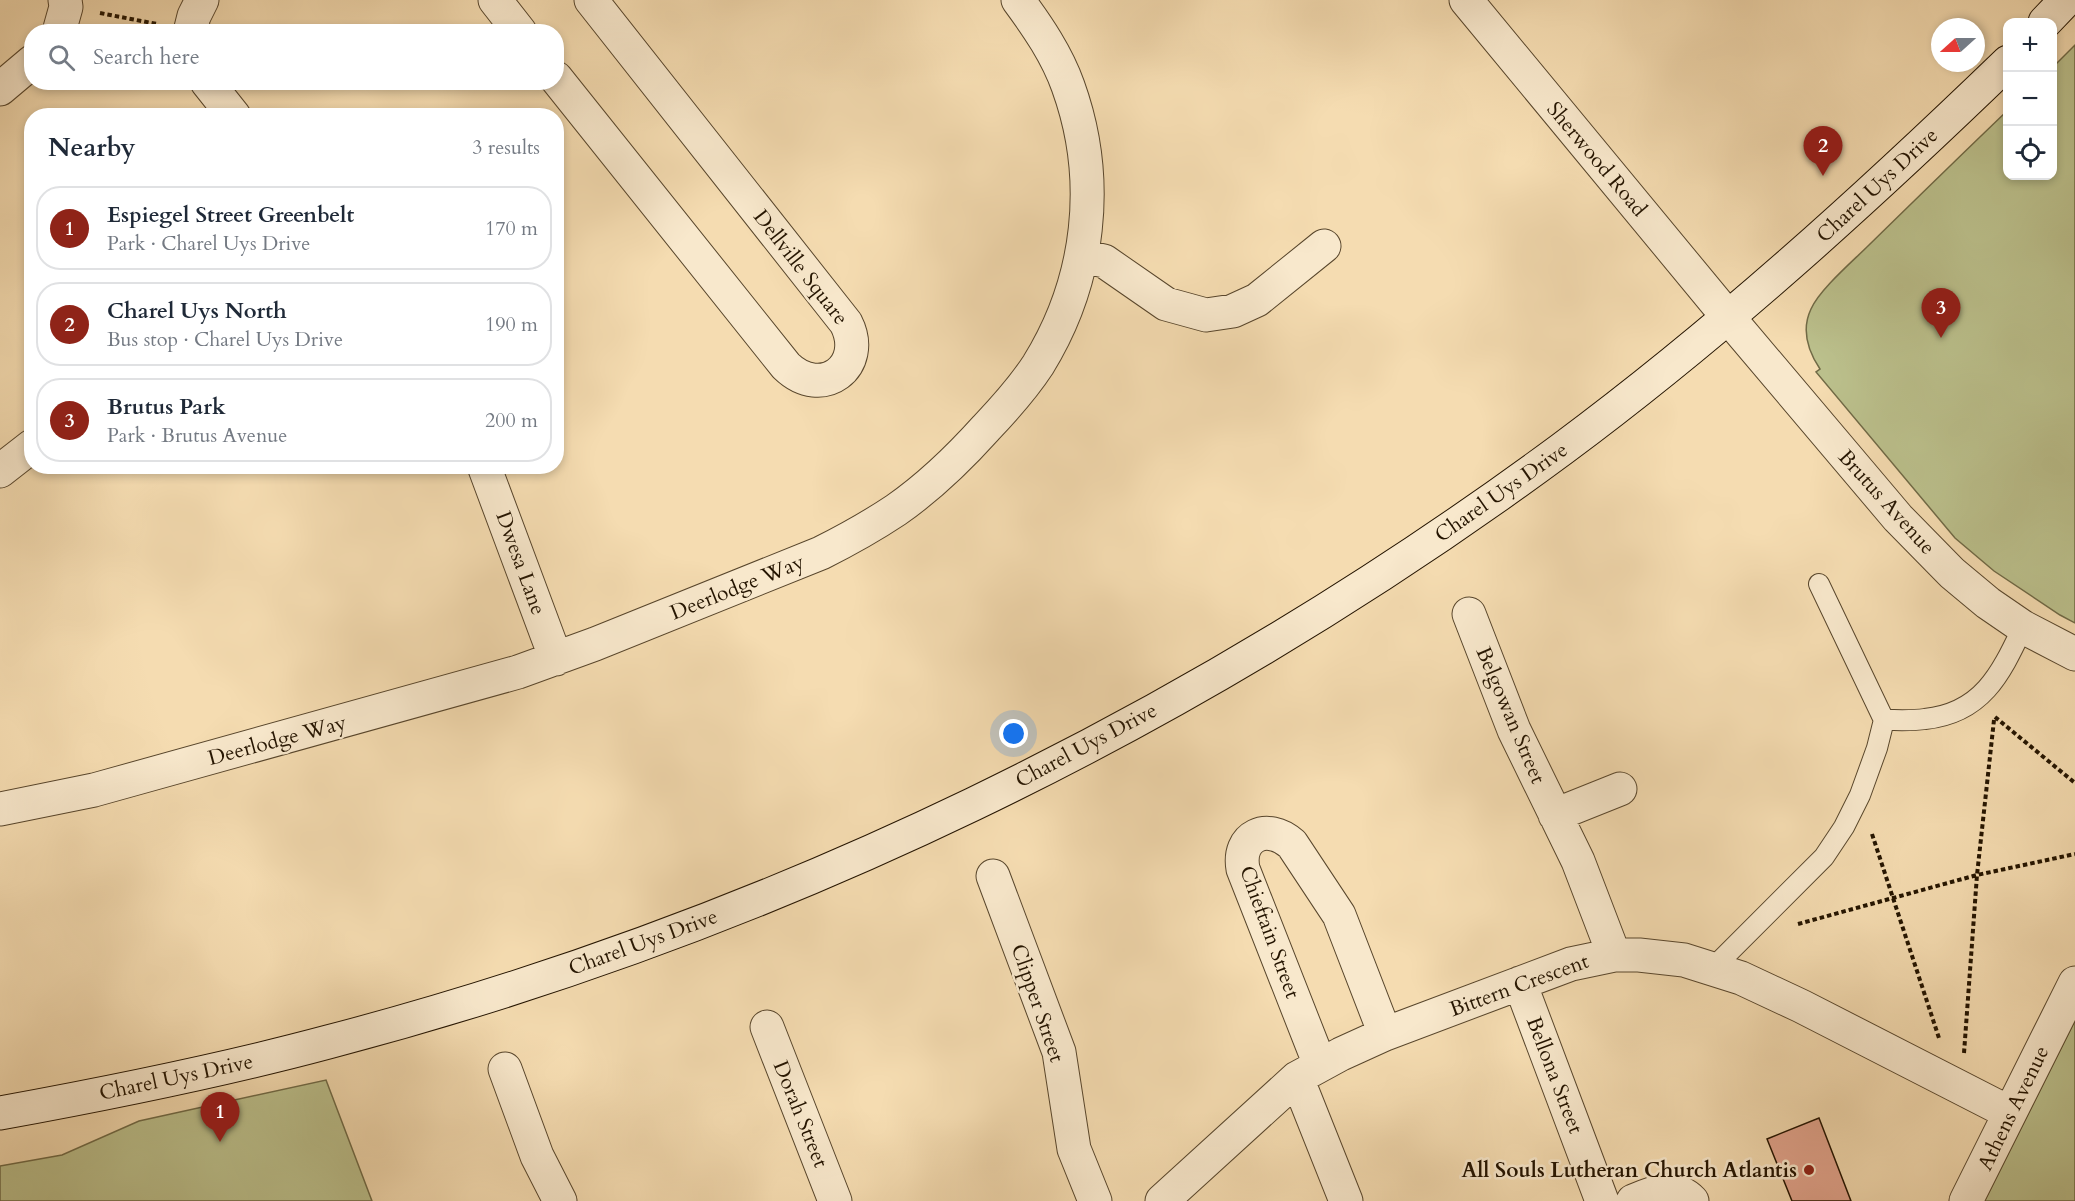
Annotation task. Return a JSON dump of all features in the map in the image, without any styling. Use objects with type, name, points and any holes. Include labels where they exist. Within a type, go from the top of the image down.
[{"type":"street","points":[[192,24],[202,0]]},
{"type":"street","points":[[495,0],[514,24]]},
{"type":"street","name":"Dellville Square","points":[[564,88],[786,366],[795,375],[805,380],[829,379],[839,373],[851,354],[851,332],[846,323],[591,0]]},
{"type":"street","name":"Deerlodge Way","points":[[0,809],[94,790],[456,691],[556,659],[821,554],[896,510],[930,484],[962,455],[996,418],[1037,366],[1064,314],[1074,290],[1083,256],[1088,199],[1086,160],[1079,122],[1068,86],[1052,51],[1018,0]]},
{"type":"street","name":"Sherwood Road","points":[[1466,0],[1728,317]]},
{"type":"street","points":[[2049,18],[2066,0]]},
{"type":"street","name":"Charel Uys Drive","points":[[0,1113],[215,1070],[328,1042],[449,1008],[598,959],[712,917],[888,843],[994,793],[1105,736],[1224,670],[1332,606],[1418,550],[1565,447],[1667,368],[1791,265],[1903,163],[2003,66]]},
{"type":"street","points":[[0,89],[24,69]]},
{"type":"street","points":[[213,90],[228,108]]},
{"type":"street","points":[[1083,256],[1104,261],[1166,304],[1206,315],[1233,311],[1257,300],[1324,246]]},
{"type":"street","name":"Brutus Avenue","points":[[1728,317],[1898,518],[1969,588],[2023,627],[2075,654]]},
{"type":"street","points":[[0,471],[24,452]]},
{"type":"street","name":"Dwesa Lane","points":[[487,474],[556,659]]},
{"type":"street","name":"Belgowan Street","points":[[1469,614],[1514,729],[1578,861],[1614,955]]},
{"type":"street","points":[[1555,815],[1620,789]]},
{"type":"street","name":"Chieftain Street","points":[[1346,1201],[1309,1072],[1243,869],[1241,860],[1243,850],[1255,836],[1265,832],[1275,833],[1292,843],[1339,915],[1385,1034]]},
{"type":"street","name":"Clipper Street","points":[[993,876],[1059,1052],[1074,1149],[1095,1201]]},
{"type":"street","name":"Bittern Crescent","points":[[1162,1201],[1309,1072],[1385,1034],[1571,964],[1614,955],[1639,954],[1663,957],[1713,968],[1741,978],[1956,1075],[2010,1113]]},
{"type":"street","name":"Athens Avenue","points":[[1966,1201],[2075,982]]},
{"type":"street","name":"Bellona Street","points":[[1520,983],[1602,1201]]},
{"type":"street","name":"Dorah Street","points":[[767,1027],[836,1201]]},
{"type":"street","points":[[505,1069],[537,1156],[560,1201]]},
{"type":"street","points":[[1633,1201],[1661,1190],[1671,1190],[1681,1193],[1692,1201]]},
{"type":"lane","points":[[1713,968],[1824,857],[1844,827],[1860,795],[1884,720],[1820,584]]},
{"type":"lane","points":[[1884,720],[1941,717],[1973,702],[1989,688],[2002,671],[2023,627]]},
{"type":"path","points":[[64,13],[141,24]]},
{"type":"path","points":[[1973,702],[1994,716],[2075,783]]},
{"type":"path","points":[[1956,1075],[1964,1060],[1977,875],[1994,716]]},
{"type":"path","points":[[1860,795],[1942,1047],[1956,1075]]},
{"type":"path","points":[[1753,926],[1780,928],[1977,875],[2075,854]]},
{"type":"green space","points":[[2075,45],[2075,623],[1994,571],[1955,538],[1816,372],[1820,369],[1809,348],[1806,332],[1811,309],[1829,284],[2003,115],[2003,180],[2057,180],[2057,63]]},
{"type":"green space","points":[[2075,1020],[2075,1201],[1984,1201]]},
{"type":"green space","points":[[326,1080],[372,1201],[0,1201],[0,1166],[62,1155],[139,1121]]},
{"type":"building","name":"All Souls Lutheran Church Atlantis","points":[[1819,1118],[1851,1201],[1792,1201],[1767,1139]]},
{"type":"place","name":"Charel Uys North","points":[[1823,176]]},
{"type":"place","name":"Brutus Park","points":[[1941,338]]},
{"type":"place","name":"Espiegel Street Greenbelt","points":[[220,1142]]},
{"type":"place","name":"All Souls Lutheran Church Atlantis","points":[[1809,1170]]}]
